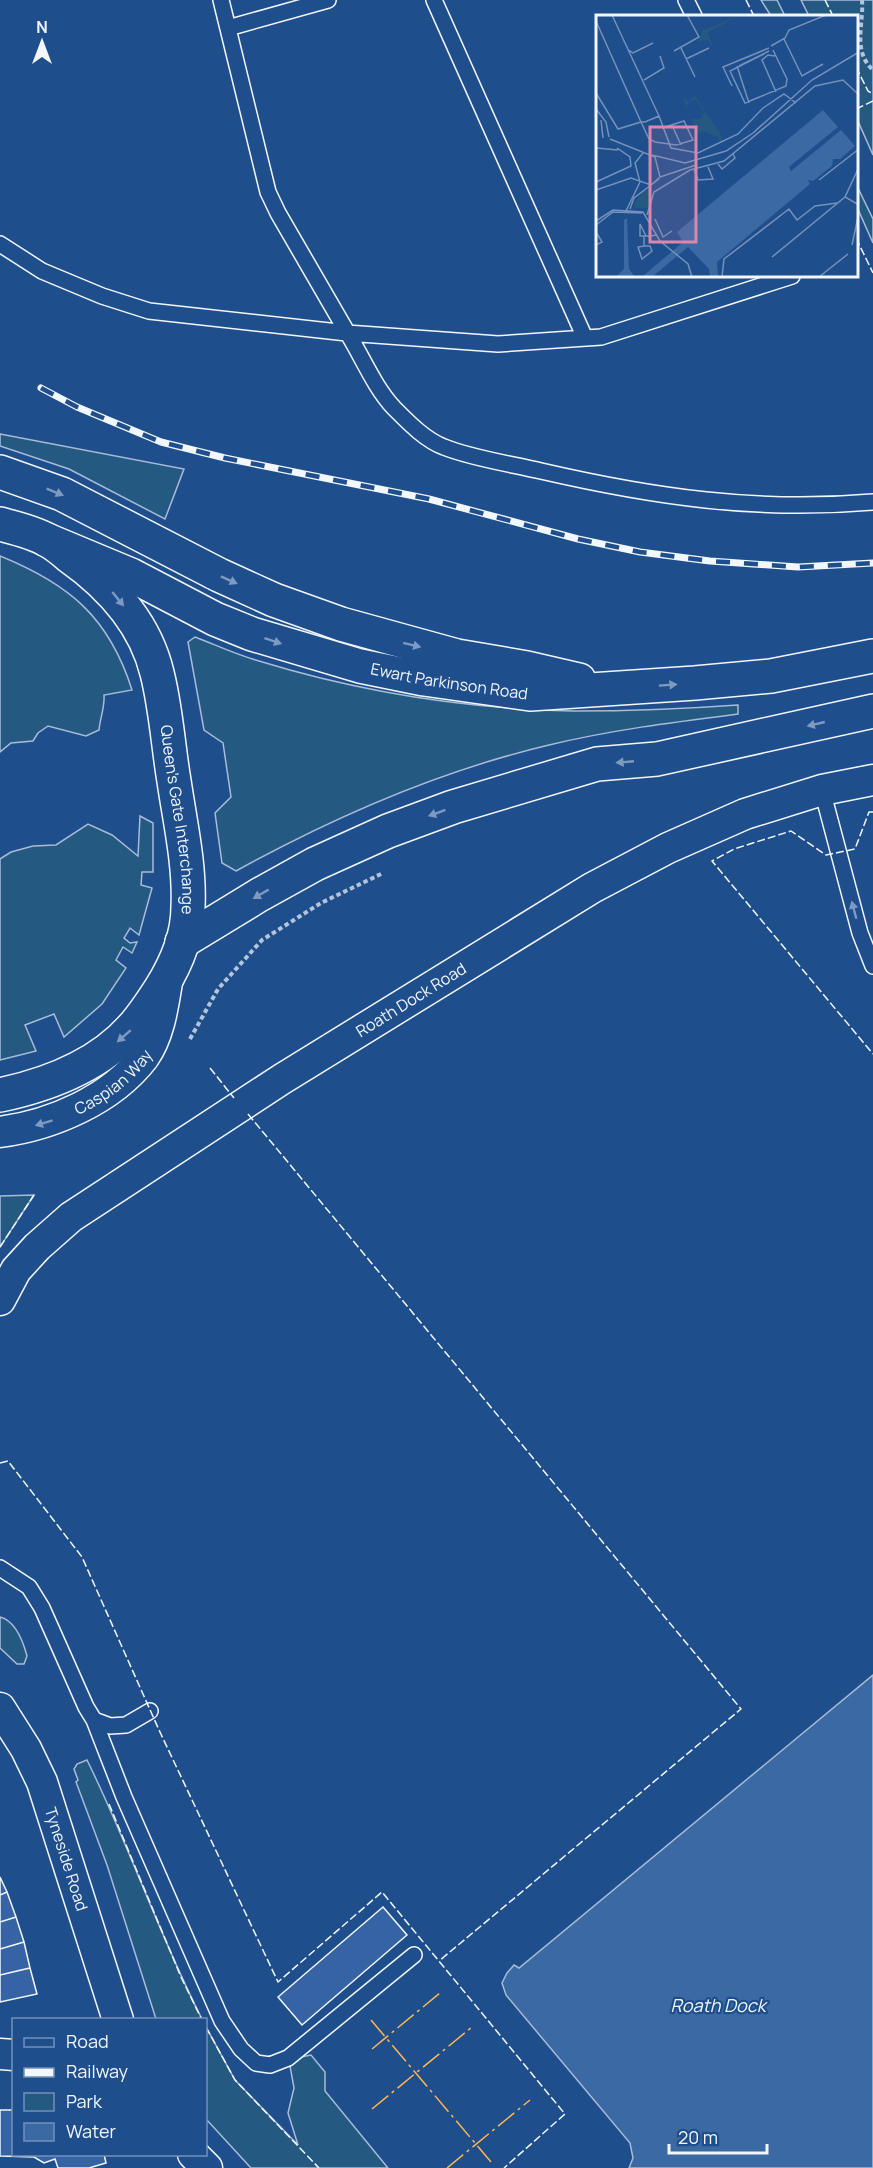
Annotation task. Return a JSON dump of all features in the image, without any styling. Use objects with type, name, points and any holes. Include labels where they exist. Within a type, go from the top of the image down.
[{"type":"main road","points":[[0,472],[62,494],[219,575],[274,600],[341,624],[457,656],[527,668],[610,688]]},
{"type":"main road","name":"Queen's Gate Interchange","points":[[0,524],[48,540],[93,573],[116,595],[135,621],[150,650],[155,665],[186,863],[188,908],[182,942],[168,976],[131,1030],[108,1049],[55,1080],[0,1095]]},
{"type":"main road","name":"Ewart Parkinson Road","points":[[48,540],[131,575],[215,619],[252,634],[360,666],[424,679],[530,694],[771,676],[873,656]]},
{"type":"main road","points":[[182,942],[315,864],[388,831],[453,807],[597,764],[657,759],[873,711]]},
{"type":"street","name":"Roath Dock Road","points":[[0,1300],[16,1270],[37,1247],[71,1217],[292,1073],[592,888],[668,848],[745,814],[822,790],[873,780]]},
{"type":"street","name":"Caspian Way","points":[[0,1132],[23,1129],[52,1120],[99,1096],[122,1080],[144,1056],[154,1038],[168,976]]},
{"type":"street","name":"Tyneside Road","points":[[0,1708],[26,1749],[42,1782],[118,2018]]},
{"type":"street","points":[[195,2156],[207,2168]]},
{"type":"lane","points":[[221,0],[268,192],[347,333],[392,406],[419,431],[443,447],[648,494],[710,502],[769,506],[873,502]]},
{"type":"lane","points":[[228,28],[328,0]]},
{"type":"lane","points":[[434,0],[585,338]]},
{"type":"lane","points":[[686,0],[694,15]]},
{"type":"lane","points":[[0,244],[42,271],[102,296],[149,311],[347,333],[498,344],[601,337],[786,278]]},
{"type":"lane","points":[[822,790],[867,931],[873,966]]},
{"type":"lane","points":[[0,1568],[29,1587],[42,1608],[94,1720],[124,1797],[222,2021],[241,2049],[256,2064],[270,2065],[288,2058],[414,1955]]},
{"type":"lane","points":[[94,1720],[110,1726],[126,1725],[150,1711]]},
{"type":"path","points":[[862,0],[861,50],[864,59],[873,70]]},
{"type":"path","points":[[189,1041],[218,989],[262,940],[321,903],[389,870]]},
{"type":"green space","points":[[761,0],[777,0],[784,15],[770,15]]},
{"type":"green space","points":[[801,0],[873,0],[873,155],[858,121],[858,15],[808,15]]},
{"type":"green space","points":[[858,188],[873,219],[873,243],[858,209]]},
{"type":"green space","points":[[0,434],[184,469],[165,519],[69,469],[0,446]]},
{"type":"green space","points":[[0,556],[46,578],[66,591],[98,623],[111,642],[123,664],[132,690],[104,695],[99,730],[86,736],[48,726],[38,733],[33,741],[11,743],[0,752]]},
{"type":"green space","points":[[195,637],[243,656],[297,672],[415,697],[494,707],[574,711],[656,710],[738,705],[738,714],[596,735],[549,745],[467,768],[349,814],[236,871],[222,863],[215,813],[231,797],[223,743],[204,730],[188,642]]},
{"type":"green space","points":[[140,816],[153,823],[153,872],[142,872],[141,885],[152,888],[139,935],[130,928],[124,938],[130,943],[137,942],[132,953],[123,947],[116,960],[126,968],[102,1004],[64,1037],[54,1014],[25,1025],[36,1051],[0,1060],[0,859],[11,852],[33,846],[56,845],[88,824],[112,835],[138,856]]},
{"type":"green space","points":[[34,1195],[0,1247],[0,1196]]},
{"type":"green space","points":[[0,1617],[6,1619],[18,1632],[27,1656],[24,1664],[17,1664],[0,1648]]},
{"type":"green space","points":[[87,1760],[202,2018],[156,2018],[107,1865],[76,1782],[78,1780],[74,1769],[77,1764]]},
{"type":"green space","points":[[207,2029],[235,2080],[298,2145],[288,2113],[294,2088],[290,2066],[301,2057],[311,2055],[325,2072],[325,2091],[388,2168],[251,2168],[207,2120]]},
{"type":"water","name":"Roath Dock","points":[[873,1675],[873,2168],[629,2168],[633,2158],[630,2143],[506,1995],[502,1983],[514,1965],[519,1968]]},
{"type":"building","points":[[0,1877],[7,1892],[0,1895]]},
{"type":"building","points":[[7,1892],[16,1917],[0,1922],[0,1895]]},
{"type":"building","points":[[383,1907],[407,1935],[302,2025],[278,1997]]},
{"type":"building","points":[[16,1917],[24,1942],[0,1949],[0,1922]]},
{"type":"building","points":[[24,1942],[30,1968],[0,1975],[0,1949]]},
{"type":"building","points":[[30,1968],[37,1994],[0,2002],[0,1975]]},
{"type":"building","points":[[0,2110],[12,2110],[12,2156],[104,2156],[106,2163],[89,2168],[58,2168],[55,2159],[44,2163],[34,2157],[0,2156]]},
{"type":"railway","points":[[41,388],[77,407],[161,442],[225,458],[429,499],[578,539],[640,552],[710,561],[798,567],[873,563]]},
{"type":"fence","points":[[746,0],[754,15]]},
{"type":"fence","points":[[825,0],[832,15]]},
{"type":"fence","points":[[858,71],[868,91],[873,94]]},
{"type":"fence","points":[[858,108],[873,101]]},
{"type":"fence","points":[[858,242],[873,273]]},
{"type":"fence","points":[[873,812],[869,812],[855,849],[826,855],[791,831],[734,849],[712,861],[873,1054]]},
{"type":"fence","points":[[210,1068],[234,1098]]},
{"type":"fence","points":[[248,1114],[741,1709],[439,1961]]},
{"type":"fence","points":[[0,1247],[34,1195]]},
{"type":"fence","points":[[0,1463],[8,1461],[82,1557],[159,1730],[278,1982],[382,1892],[565,2114],[504,2168]]},
{"type":"fence","points":[[109,1804],[181,1977],[201,2018]]},
{"type":"fence","points":[[207,2029],[235,2080],[319,2168]]},
{"type":"power","points":[[372,2049],[440,1993]]},
{"type":"power","points":[[371,2020],[491,2162]]},
{"type":"power","points":[[372,2109],[472,2027]]},
{"type":"power","points":[[447,2168],[530,2100]]}]
